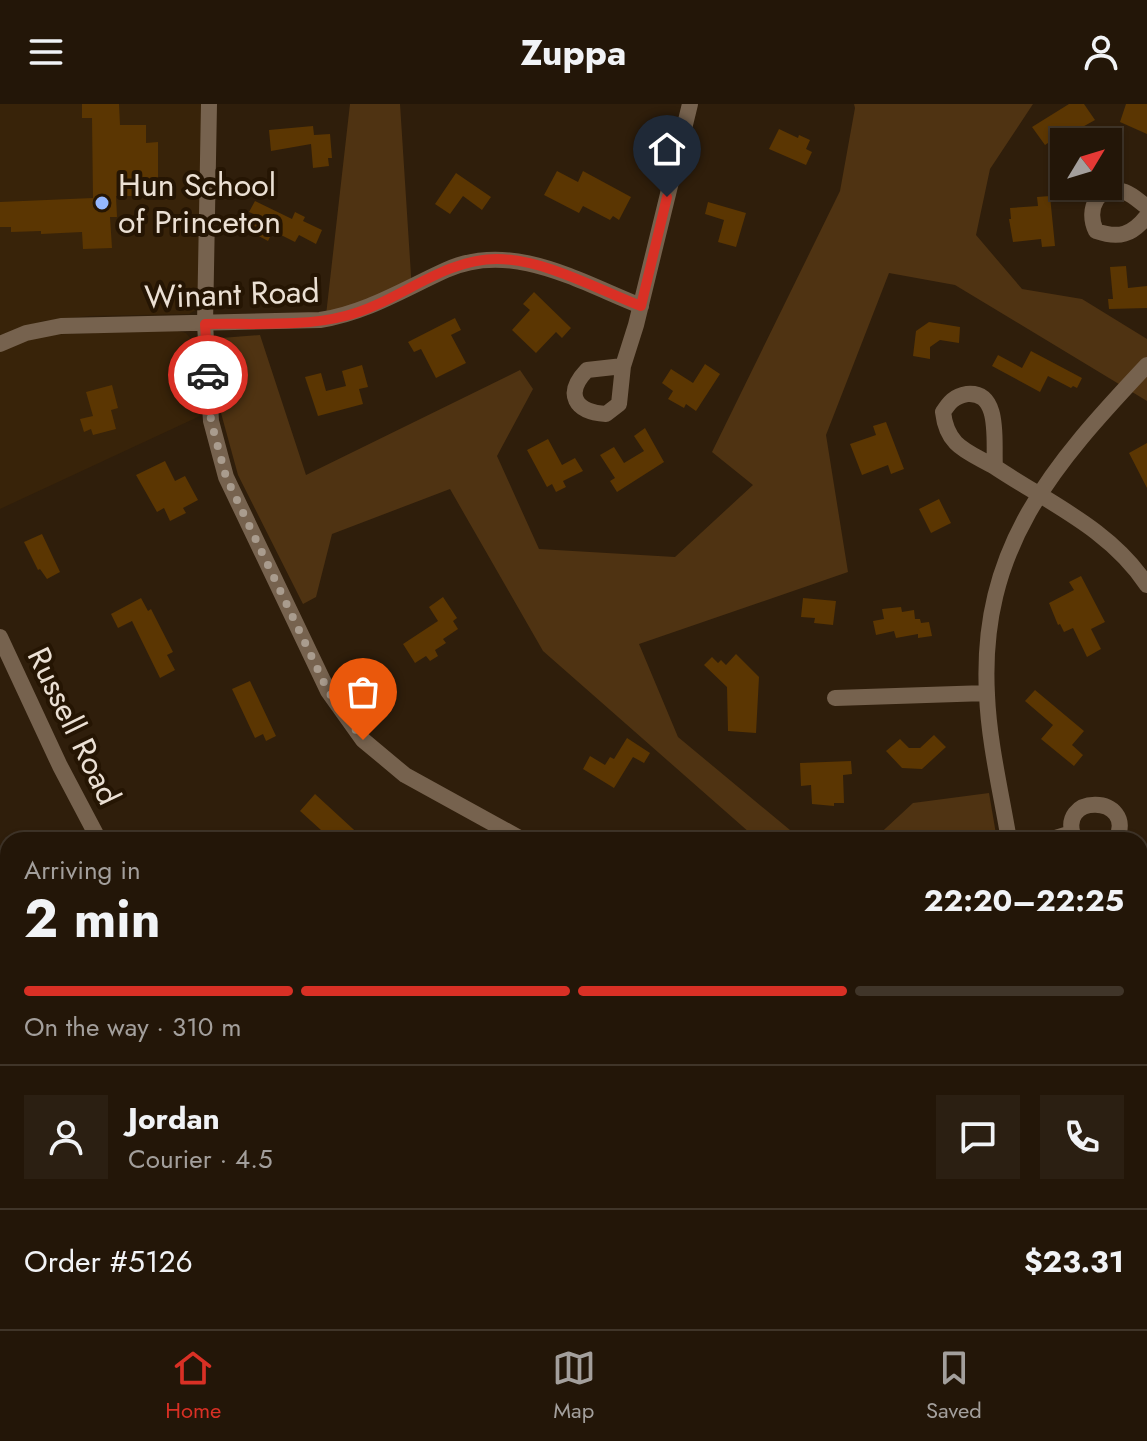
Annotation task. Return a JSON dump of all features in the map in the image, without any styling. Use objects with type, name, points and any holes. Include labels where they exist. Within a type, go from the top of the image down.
[{"type":"street","points":[[209,104],[205,324],[211,421],[221,463],[328,691],[343,715],[363,740],[405,775],[508,832]]},
{"type":"street","points":[[623,366],[641,306],[690,104]]},
{"type":"street","points":[[1147,207],[1124,191],[1111,190],[1097,197],[1091,210],[1091,221],[1096,231],[1110,236],[1131,233],[1147,216]]},
{"type":"street","name":"Winant Road","points":[[0,344],[26,333],[61,326],[205,324],[343,317],[457,266],[494,259],[534,264],[641,306]]},
{"type":"street","points":[[1008,832],[987,693],[987,660],[995,600],[1016,537],[1038,495],[1077,441],[1147,365]]},
{"type":"street","points":[[995,467],[994,413],[985,399],[969,394],[951,399],[943,412],[945,429],[955,445],[1098,531],[1113,543],[1147,585]]},
{"type":"street","name":"Russell Road","points":[[0,637],[60,766],[95,832]]},
{"type":"street","points":[[835,698],[987,693]]},
{"type":"street","points":[[1074,832],[1073,818],[1078,811],[1084,806],[1100,804],[1114,812],[1118,819],[1118,832]]},
{"type":"shaded area","name":"Hun School of Princeton","points":[[0,104],[205,104],[199,308],[189,314],[89,316],[43,321],[0,335]]},
{"type":"shaded area","points":[[350,104],[400,104],[412,291],[325,324]]},
{"type":"shaded area","points":[[854,104],[1033,104],[990,169],[976,235],[1022,289],[1082,299],[1147,339],[1147,401],[955,285],[889,273],[826,435],[848,572],[639,644],[678,737],[792,832],[749,832],[543,651],[450,489],[332,534],[316,597],[303,604],[238,475],[218,402],[221,338],[260,335],[306,475],[520,370],[533,389],[497,456],[539,549],[675,557],[753,485],[712,452],[840,191]]},
{"type":"shaded area","name":"Hun School of Princeton","points":[[174,330],[186,333],[194,343],[200,416],[0,509],[0,351],[41,335]]},
{"type":"shaded area","points":[[989,793],[996,832],[882,832],[913,803]]},
{"type":"building","points":[[82,104],[119,104],[120,125],[146,125],[146,143],[158,142],[158,196],[116,196],[117,217],[110,217],[112,248],[83,249],[82,232],[41,234],[41,231],[11,232],[11,227],[0,227],[0,202],[93,198],[92,118],[82,118]]},
{"type":"building","points":[[1069,104],[1084,104],[1095,120],[1081,128],[1050,128],[1050,146],[1048,143],[1045,145],[1032,127]]},
{"type":"building","points":[[1126,104],[1147,104],[1147,134],[1120,122]]},
{"type":"building","points":[[313,126],[314,135],[330,134],[332,158],[328,158],[329,166],[313,168],[311,144],[271,151],[269,130]]},
{"type":"building","points":[[779,129],[810,140],[806,149],[812,152],[806,165],[769,149]]},
{"type":"building","points":[[557,171],[578,182],[583,171],[631,197],[619,220],[613,216],[610,220],[583,206],[579,213],[544,195]]},
{"type":"building","points":[[456,173],[491,197],[482,210],[463,196],[450,214],[435,204]]},
{"type":"building","points":[[1050,196],[1055,246],[1042,247],[1041,239],[1013,242],[1010,208],[1038,206],[1037,197]]},
{"type":"building","points":[[255,201],[292,219],[295,212],[305,217],[303,221],[322,230],[316,244],[299,235],[295,242],[273,231],[268,241],[251,232],[258,216],[249,212]]},
{"type":"building","points":[[708,202],[746,213],[736,247],[718,242],[724,220],[705,214]]},
{"type":"building","points":[[1126,266],[1128,288],[1147,286],[1147,308],[1109,309],[1108,299],[1113,299],[1110,267]]},
{"type":"building","points":[[534,292],[571,328],[562,338],[556,332],[536,353],[512,330],[530,310],[523,304]]},
{"type":"building","points":[[455,318],[461,330],[451,335],[466,363],[436,378],[421,349],[414,352],[408,342]]},
{"type":"building","points":[[929,322],[960,327],[959,343],[940,340],[930,347],[930,359],[913,356],[916,331]]},
{"type":"building","points":[[1031,351],[1082,378],[1077,388],[1048,376],[1040,392],[992,366],[998,355],[1022,368]]},
{"type":"building","points":[[705,364],[720,374],[696,411],[686,404],[684,408],[668,399],[673,391],[662,383],[671,369],[693,383]]},
{"type":"building","points":[[362,365],[368,387],[359,389],[363,404],[318,416],[305,377],[321,373],[326,391],[346,386],[342,371]]},
{"type":"building","points":[[112,385],[118,408],[111,410],[116,429],[93,435],[91,429],[84,432],[80,419],[93,416],[86,392]]},
{"type":"building","points":[[886,422],[904,469],[891,474],[888,465],[862,475],[850,444],[876,435],[873,426]]},
{"type":"building","points":[[645,428],[664,462],[617,492],[610,481],[615,478],[600,455],[614,447],[624,463],[644,451],[634,436]]},
{"type":"building","points":[[548,439],[562,465],[575,458],[583,471],[563,481],[566,487],[556,492],[552,484],[547,487],[527,450]]},
{"type":"building","points":[[1147,443],[1147,488],[1129,453]]},
{"type":"building","points":[[165,461],[175,481],[185,476],[198,500],[183,508],[186,513],[170,521],[164,508],[157,512],[136,475]]},
{"type":"building","points":[[939,499],[951,523],[931,533],[919,509]]},
{"type":"building","points":[[42,534],[60,572],[47,579],[38,570],[24,542]]},
{"type":"building","points":[[1081,576],[1105,622],[1091,629],[1101,649],[1087,657],[1073,628],[1064,632],[1058,625],[1049,603],[1074,590],[1069,582]]},
{"type":"building","points":[[443,597],[457,618],[453,621],[458,629],[443,639],[446,643],[435,650],[438,656],[430,661],[426,656],[415,663],[403,644],[438,621],[429,607]]},
{"type":"building","points":[[141,598],[148,611],[151,609],[173,652],[167,655],[175,670],[160,678],[132,621],[118,628],[111,614]]},
{"type":"building","points":[[803,598],[836,601],[833,625],[814,623],[815,618],[801,617]]},
{"type":"building","points":[[901,607],[902,612],[914,610],[915,619],[920,619],[921,623],[929,622],[932,636],[918,638],[918,634],[896,638],[894,631],[876,635],[873,621],[884,619],[882,609]]},
{"type":"building","points":[[736,654],[759,677],[756,733],[728,731],[727,687],[704,665],[712,657],[726,665]]},
{"type":"building","points":[[250,681],[276,736],[266,741],[263,734],[255,738],[232,689]]},
{"type":"building","points":[[1035,690],[1084,731],[1072,745],[1083,755],[1074,766],[1041,739],[1053,725],[1025,701]]},
{"type":"building","points":[[934,735],[946,747],[922,769],[902,768],[886,751],[900,739],[909,748],[920,748]]},
{"type":"building","points":[[627,738],[650,753],[644,763],[633,757],[614,788],[583,769],[590,756],[605,765],[610,757],[614,759]]},
{"type":"building","points":[[851,761],[852,774],[843,775],[844,803],[834,803],[834,806],[812,804],[811,785],[801,786],[800,763]]},
{"type":"building","points":[[315,794],[356,832],[323,832],[300,811]]},
{"type":"way so far","points":[[208,375],[211,421],[226,477],[328,691],[363,740]]},
{"type":"place","name":"Hun School of Princeton","points":[[102,203]]},
{"type":"route","points":[[208,375],[205,324],[343,317],[447,269],[476,261],[514,260],[534,264],[641,306],[667,197]]}]
